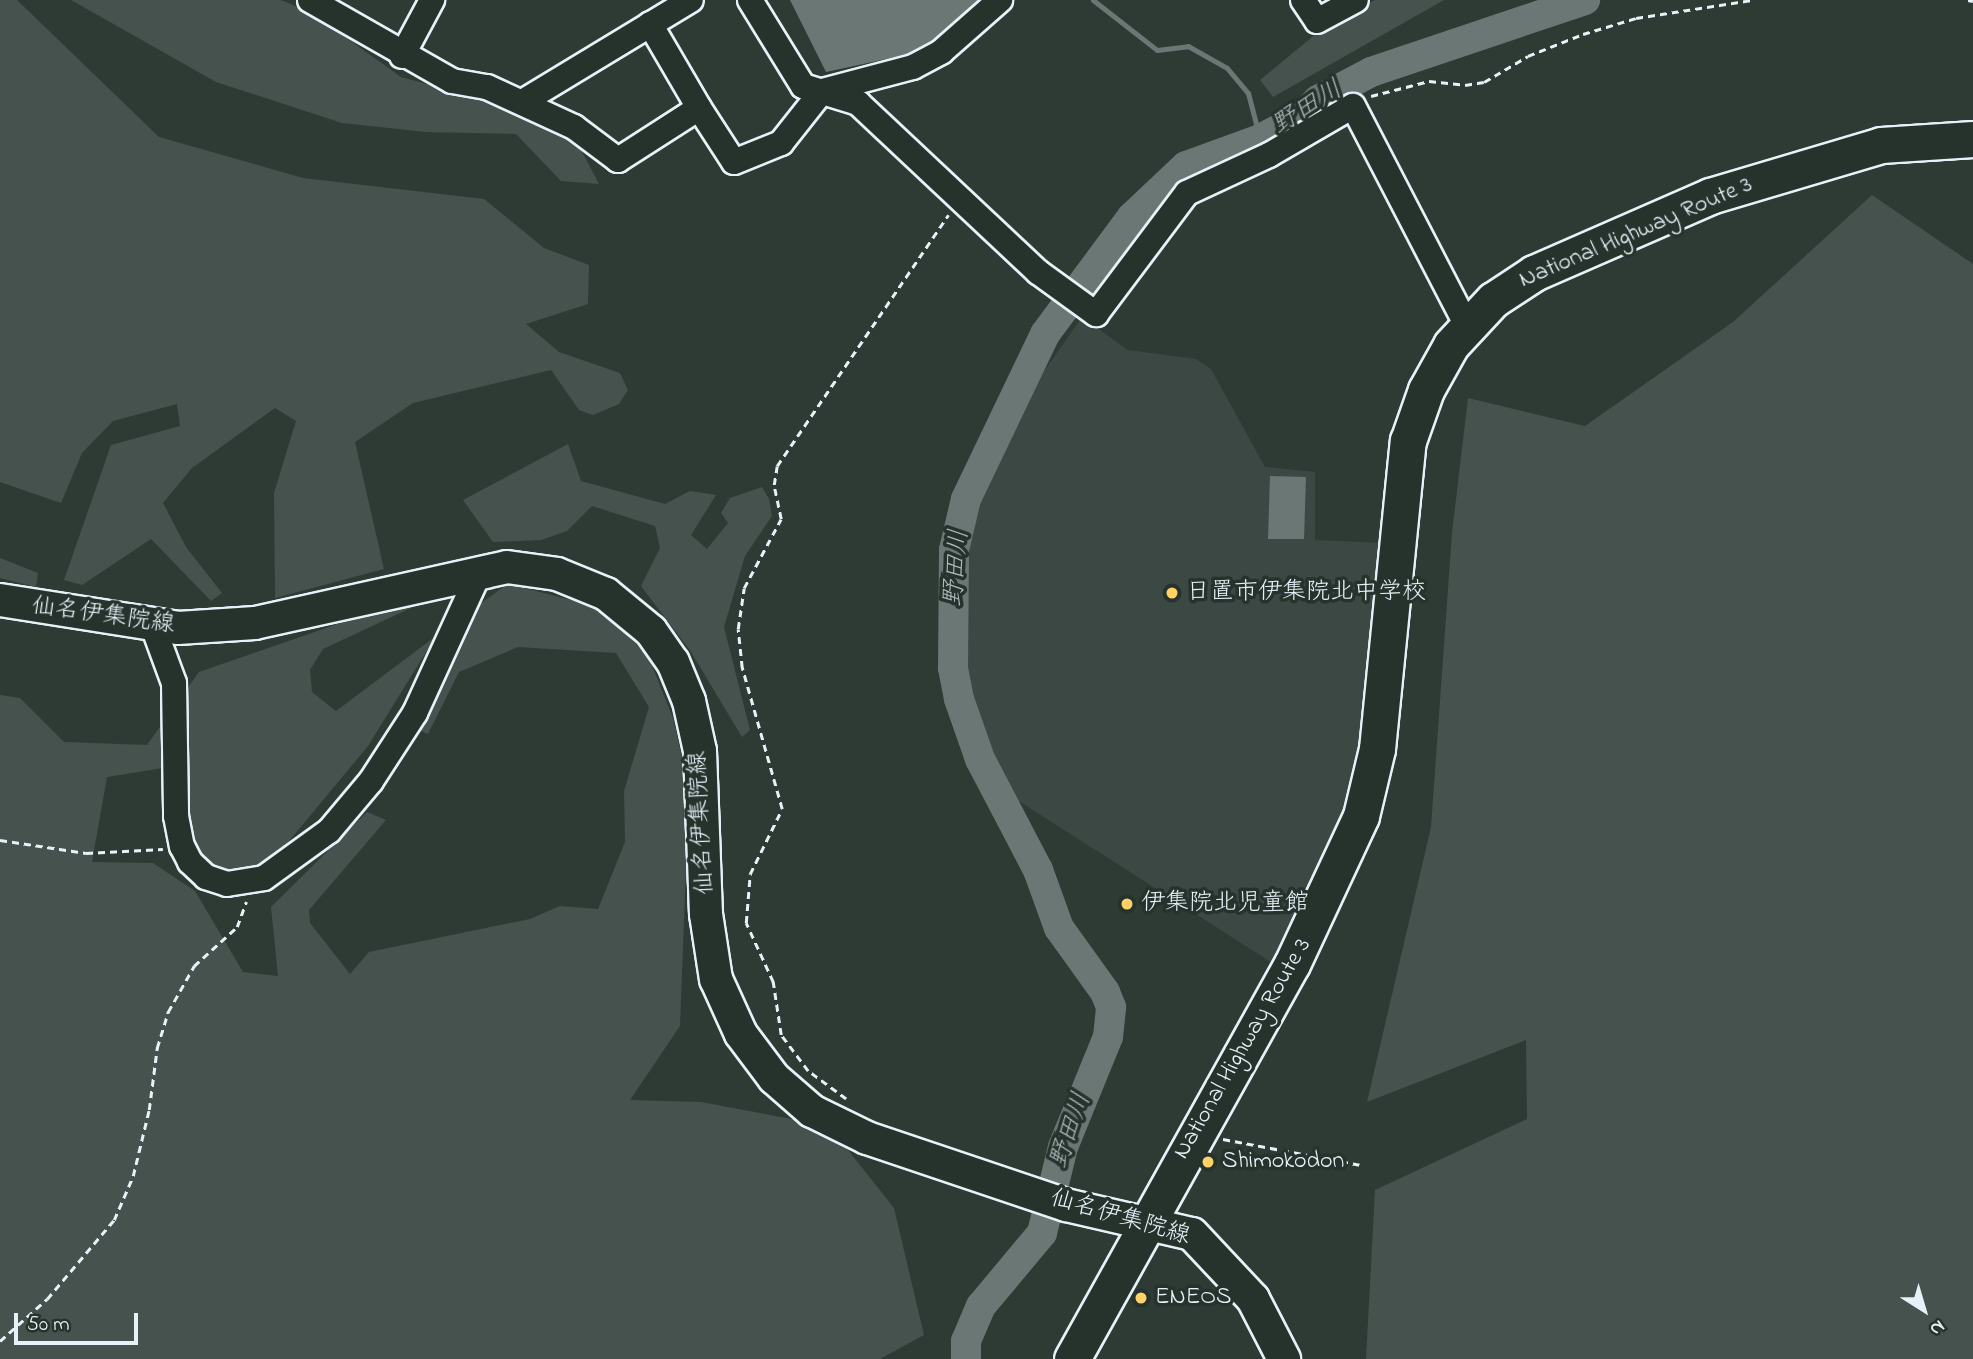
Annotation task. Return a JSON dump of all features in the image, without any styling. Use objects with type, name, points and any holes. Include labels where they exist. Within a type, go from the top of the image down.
[{"type":"highway","name":"National Highway Route 3","points":[[1072,1359],[1143,1226],[1312,926],[1361,816],[1377,749],[1408,441],[1438,366],[1466,326],[1493,300],[1534,273],[1710,196],[1881,145],[1973,139]]},
{"type":"main road","name":"仙名伊集院線","points":[[0,600],[153,626],[255,623],[481,569],[532,569],[583,582],[637,617],[673,662],[690,701],[700,751],[706,914],[716,979],[741,1034],[774,1078],[812,1111],[867,1138],[1066,1205],[1143,1226],[1192,1234],[1213,1251],[1253,1299],[1284,1359]]},
{"type":"street","points":[[310,0],[402,56],[452,81],[524,101],[574,127],[618,160],[699,108]]},
{"type":"street","points":[[402,56],[432,0]]},
{"type":"street","points":[[524,101],[691,0]]},
{"type":"street","points":[[750,0],[803,86],[858,103],[1054,284],[1096,314],[1187,193],[1269,155],[1353,106],[1466,326]]},
{"type":"street","points":[[650,24],[734,162],[781,143],[822,91],[913,67],[941,52],[1000,0]]},
{"type":"street","points":[[1303,0],[1317,21],[1356,0]]},
{"type":"street","points":[[153,626],[174,683],[176,816],[182,846],[190,862],[206,877],[227,884],[264,878],[329,831],[371,781],[415,713],[481,569]]},
{"type":"path","points":[[1353,106],[1376,94],[1429,80],[1465,85],[1484,82],[1528,56],[1636,18],[1752,0]]},
{"type":"path","points":[[1968,0],[1973,1]]},
{"type":"path","points":[[849,1102],[808,1071],[781,1035],[773,982],[746,923],[750,874],[782,809],[742,668],[738,629],[744,588],[781,519],[774,485],[777,466],[960,198]]},
{"type":"path","points":[[0,840],[86,853],[138,853],[182,846]]},
{"type":"path","points":[[0,1340],[47,1299],[114,1220],[133,1176],[149,1110],[157,1048],[168,1012],[194,966],[237,927],[255,879]]},
{"type":"path","points":[[1195,1135],[1360,1165]]},
{"type":"shaded area","points":[[0,0],[17,0],[159,137],[303,178],[484,199],[544,248],[589,265],[588,304],[526,324],[559,352],[620,373],[628,390],[619,404],[593,415],[579,410],[551,370],[413,403],[355,442],[384,569],[275,598],[274,493],[296,421],[275,408],[192,468],[163,503],[186,547],[222,593],[211,601],[151,539],[82,585],[64,580],[111,445],[180,426],[177,404],[113,421],[82,453],[61,503],[0,482]]},
{"type":"shaded area","points":[[71,0],[281,0],[310,12],[401,77],[490,101],[577,142],[599,184],[561,181],[516,134],[426,132],[342,123],[216,82]]},
{"type":"shaded area","points":[[790,0],[987,0],[928,50],[826,72]]},
{"type":"shaded area","points":[[1375,0],[1444,0],[1273,97],[1260,80],[1317,33]]},
{"type":"shaded area","points":[[1872,195],[1973,264],[1973,1359],[1366,1359],[1375,1190],[1527,1119],[1526,1040],[1367,1102],[1431,827],[1452,533],[1468,398],[1585,426],[1733,322]]},
{"type":"shaded area","name":"日置市伊集院北中学校","points":[[1082,317],[1128,350],[1196,359],[1211,369],[1265,467],[1315,472],[1315,540],[1384,543],[1369,712],[1353,804],[1274,964],[1011,796],[996,775],[967,676],[962,643],[966,538],[976,500],[1033,387]]},
{"type":"shaded area","points":[[568,444],[581,481],[665,504],[690,491],[716,495],[691,535],[707,549],[728,523],[721,513],[730,498],[762,487],[769,499],[772,516],[745,556],[724,627],[750,730],[742,737],[691,652],[641,586],[660,548],[655,526],[592,506],[567,531],[541,540],[493,542],[463,500]]},
{"type":"shaded area","points":[[1270,476],[1306,477],[1304,539],[1268,539]]},
{"type":"shaded area","points":[[0,558],[38,573],[36,587],[0,578]]},
{"type":"shaded area","points":[[508,584],[599,607],[648,656],[673,718],[689,789],[680,1026],[630,1100],[701,1102],[829,1126],[894,1208],[924,1335],[880,1359],[0,1359],[0,695],[20,698],[64,742],[147,745],[199,672],[418,596],[413,607],[323,649],[310,670],[312,692],[336,711],[436,636],[368,746],[270,864],[223,873],[195,855],[183,801],[163,768],[107,777],[92,862],[153,863],[195,891],[243,972],[278,976],[271,907],[367,812],[386,820],[309,910],[310,923],[350,974],[369,952],[530,919],[560,906],[598,909],[625,842],[624,791],[649,707],[616,653],[518,647],[459,672],[428,734],[417,729],[477,606]]},
{"type":"waterway","points":[[1093,0],[1157,50],[1188,46],[1227,68],[1248,93],[1260,139]]},
{"type":"waterway","name":"野田川","points":[[966,1359],[966,1341],[981,1306],[1042,1233],[1063,1147],[1108,1037],[1111,1007],[1105,992],[1059,928],[1038,870],[980,759],[959,699],[953,668],[954,550],[966,499],[1045,334],[1132,217],[1186,166],[1260,139],[1300,118],[1318,100],[1371,72],[1585,0]]},
{"type":"place","name":"日置市伊集院北中学校","points":[[1172,593]]},
{"type":"place","name":"伊集院北児童館","points":[[1127,904]]},
{"type":"place","name":"Shimokodon","points":[[1208,1162]]},
{"type":"place","name":"ENEOS","points":[[1141,1298]]}]
